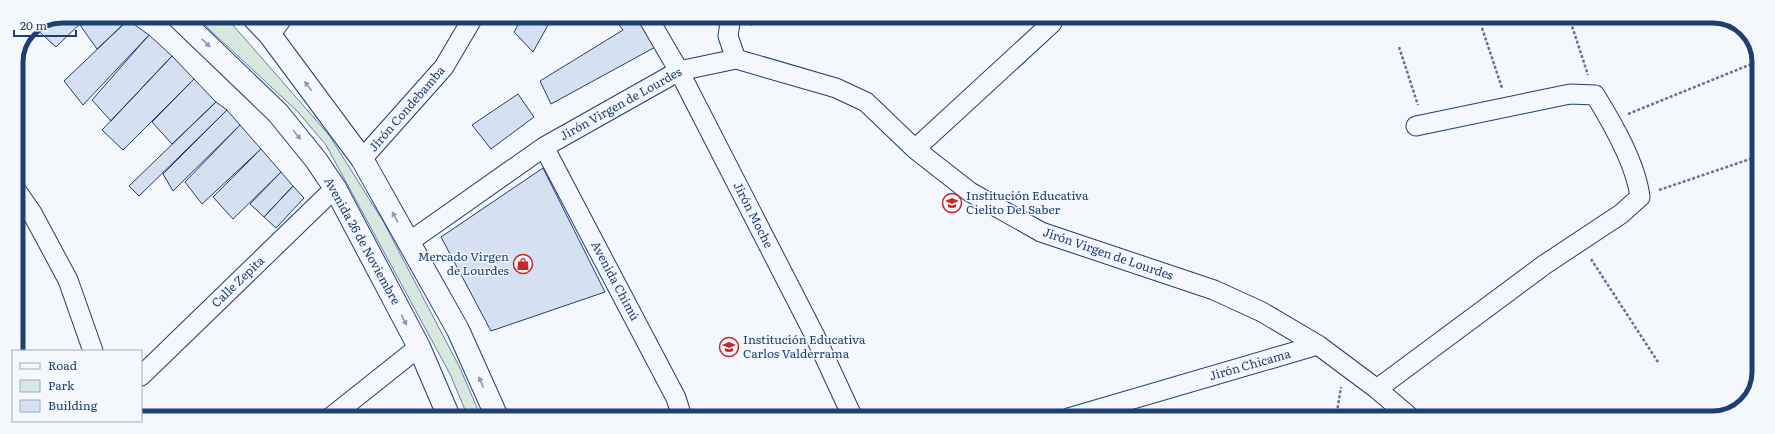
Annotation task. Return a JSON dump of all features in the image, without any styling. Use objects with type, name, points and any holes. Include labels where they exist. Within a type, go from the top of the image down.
[{"type":"main road","name":"Avenida 26 de Noviembre","points":[[184,23],[278,113],[296,134],[335,188],[419,347],[446,411]]},
{"type":"main road","points":[[259,23],[270,35],[362,159],[458,330],[494,411]]},
{"type":"street","points":[[270,35],[279,23]]},
{"type":"street","name":"Jirón Condebamba","points":[[362,159],[444,67],[470,23]]},
{"type":"street","name":"Jirón Moche","points":[[651,23],[679,70],[815,336],[850,411]]},
{"type":"street","points":[[730,23],[728,36],[736,59]]},
{"type":"street","points":[[914,149],[1052,23]]},
{"type":"street","name":"Jirón Virgen de Lourdes","points":[[409,242],[544,147],[679,70],[736,59],[836,88],[866,102],[914,149],[970,192],[1041,232],[1214,290],[1262,312],[1318,345]]},
{"type":"street","points":[[1377,388],[1544,265],[1621,214],[1640,197],[1638,181],[1611,121],[1595,95],[1570,94],[1420,125]]},
{"type":"street","name":"Avenida Chimú","points":[[544,147],[676,398],[680,411]]},
{"type":"street","name":"Calle Zepita","points":[[142,375],[335,188]]},
{"type":"street","points":[[23,200],[32,213],[68,280],[93,350]]},
{"type":"street","points":[[1318,345],[1377,388],[1402,411]]},
{"type":"street","name":"Jirón Chicama","points":[[1092,411],[1318,345]]},
{"type":"street","points":[[339,411],[419,347]]},
{"type":"path","points":[[1571,23],[1595,95]]},
{"type":"path","points":[[1482,28],[1508,106]]},
{"type":"path","points":[[1399,47],[1420,125]]},
{"type":"path","points":[[1611,121],[1752,64]]},
{"type":"path","points":[[1640,197],[1752,158]]},
{"type":"path","points":[[1579,241],[1658,362]]},
{"type":"path","points":[[1337,411],[1345,366]]},
{"type":"green space","points":[[203,23],[231,23],[329,135],[383,221],[460,368],[478,411],[465,411],[450,374],[326,145],[298,112]]},
{"type":"building","points":[[81,23],[56,47],[38,31],[54,24]]},
{"type":"building","points":[[82,23],[125,23],[97,49],[80,25]]},
{"type":"building","points":[[125,23],[132,23],[149,35],[83,105],[64,81]]},
{"type":"building","points":[[519,23],[549,23],[533,52],[514,32]]},
{"type":"building","points":[[618,23],[647,23],[659,45],[551,104],[540,81],[623,30]]},
{"type":"building","points":[[149,35],[172,56],[111,121],[92,100]]},
{"type":"building","points":[[172,56],[194,79],[123,150],[102,130]]},
{"type":"building","points":[[194,79],[216,102],[172,144],[152,122]]},
{"type":"building","points":[[518,94],[534,117],[491,149],[472,125]]},
{"type":"building","points":[[216,102],[227,110],[139,196],[129,186]]},
{"type":"building","points":[[227,110],[240,125],[173,191],[163,174]]},
{"type":"building","points":[[240,125],[261,149],[202,204],[185,182]]},
{"type":"building","points":[[261,149],[281,172],[233,219],[213,197]]},
{"type":"building","name":"Mercado Virgen de Lourdes","points":[[543,168],[605,292],[491,331],[441,237]]},
{"type":"building","points":[[281,172],[293,186],[264,217],[250,204]]},
{"type":"building","points":[[293,186],[304,198],[276,228],[264,217]]},
{"type":"place","name":"Institución Educativa Cielito Del Saber","points":[[952,203]]},
{"type":"place","name":"Mercado Virgen de Lourdes","points":[[523,264]]},
{"type":"place","name":"Institución Educativa Carlos Valderrama","points":[[729,347]]}]
